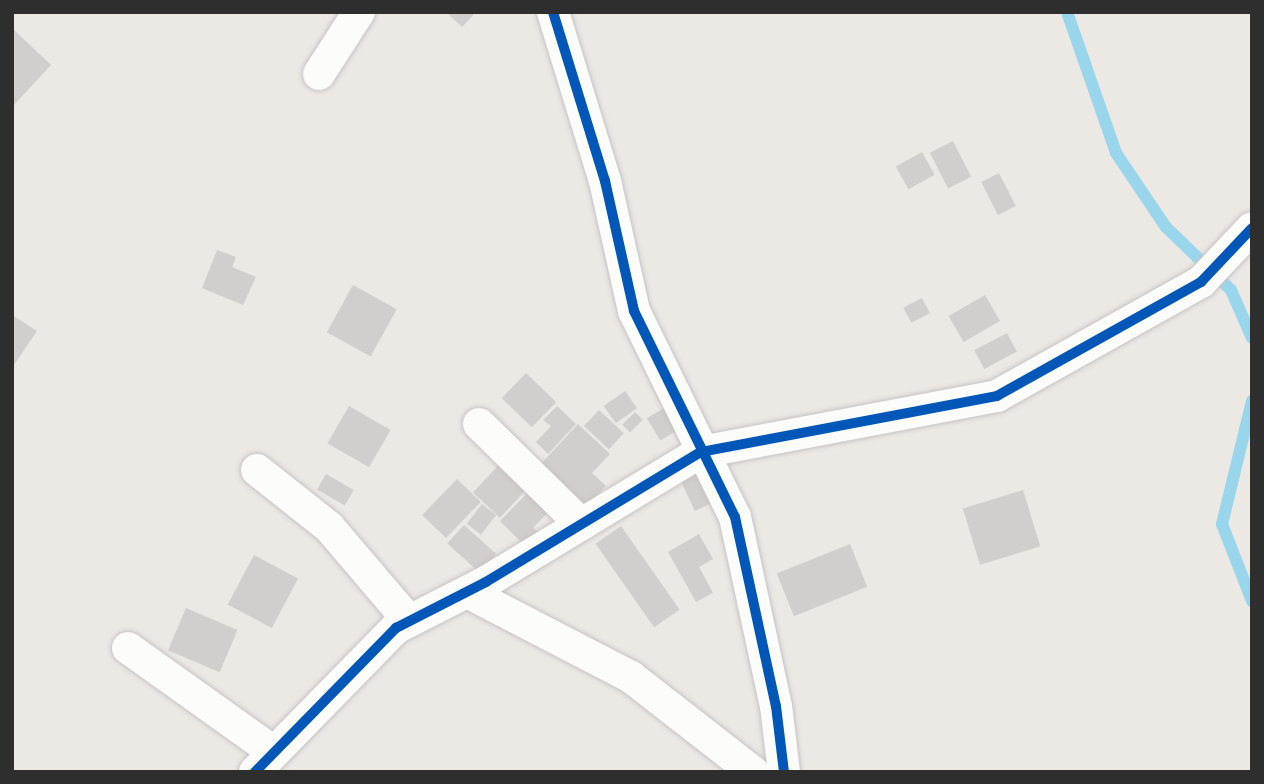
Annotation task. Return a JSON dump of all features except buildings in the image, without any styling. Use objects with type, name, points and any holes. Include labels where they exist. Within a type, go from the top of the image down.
[{"type":"street","points":[[319,75],[359,12]]},
{"type":"street","points":[[553,12],[605,181],[634,311],[692,424],[701,452],[734,517],[776,706],[784,772]]},
{"type":"street","points":[[128,648],[265,762],[396,628],[467,592],[701,452],[997,396],[1201,282],[1252,228]]},
{"type":"street","points":[[479,424],[582,524]]},
{"type":"street","points":[[257,470],[329,527],[409,621]]},
{"type":"street","points":[[467,592],[631,677],[753,772]]},
{"type":"waterway","points":[[1067,12],[1116,153],[1166,227],[1231,290],[1252,338]]},
{"type":"waterway","points":[[1252,401],[1222,524],[1252,601]]},
{"type":"cycle path","points":[[553,12],[605,181],[634,311],[735,517],[776,706],[784,772]]},
{"type":"cycle path","points":[[255,772],[396,628],[486,582],[701,452],[997,396],[1201,282],[1252,228]]}]
